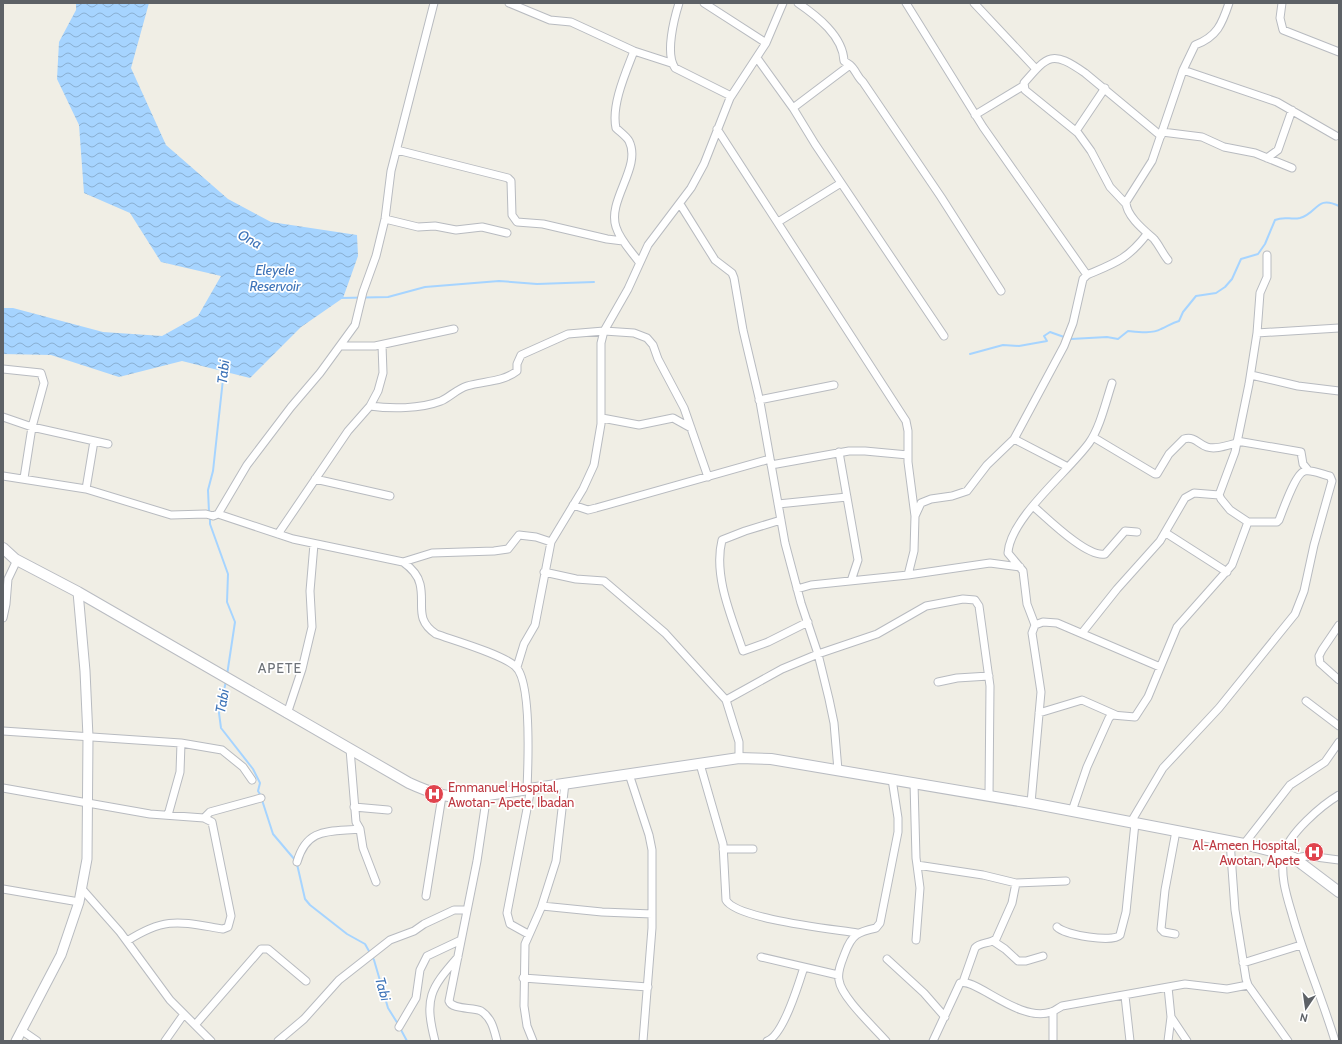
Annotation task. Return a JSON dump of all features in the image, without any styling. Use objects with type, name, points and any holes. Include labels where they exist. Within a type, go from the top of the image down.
[{"type":"main road","points":[[3,548],[17,560],[78,592],[287,714],[409,783],[442,796],[468,798],[739,758],[771,759],[1072,810],[1244,844],[1294,858],[1339,892]]},
{"type":"street","points":[[212,515],[247,465],[340,346],[355,324],[363,292],[376,256],[385,219],[391,171],[434,3]]},
{"type":"street","points":[[509,3],[550,20],[571,22],[634,51],[671,63]]},
{"type":"street","points":[[704,3],[766,43]]},
{"type":"street","points":[[516,667],[524,644],[535,625],[551,542],[592,470],[600,437],[602,418],[601,343],[604,331],[628,289],[648,245],[680,204],[704,164],[731,96],[766,43],[783,3]]},
{"type":"street","points":[[798,3],[812,13],[830,30],[843,53],[844,61],[855,69],[859,78],[941,197],[1001,291]]},
{"type":"street","points":[[906,3],[975,115],[1024,184],[1044,217],[1086,275]]},
{"type":"street","points":[[974,3],[1036,69]]},
{"type":"street","points":[[1126,204],[1149,167],[1175,99],[1183,70],[1195,45],[1209,39],[1220,26],[1229,3]]},
{"type":"street","points":[[1282,3],[1280,18],[1283,30],[1339,51]]},
{"type":"street","points":[[677,4],[672,35],[670,57],[671,63],[675,68],[731,96]]},
{"type":"street","points":[[634,51],[623,79],[618,100],[615,124],[616,128],[629,141],[631,151],[629,168],[614,215],[616,226],[623,241],[639,262]]},
{"type":"street","points":[[975,115],[1023,86],[1045,60],[1052,57],[1058,58],[1073,65],[1105,88],[1161,134],[1202,137],[1224,147],[1243,149],[1292,168]]},
{"type":"street","points":[[756,58],[793,108],[815,144],[944,336]]},
{"type":"street","points":[[793,108],[850,65]]},
{"type":"street","points":[[1183,70],[1277,102],[1336,136]]},
{"type":"street","points":[[1023,86],[1025,90],[1076,131],[1092,151],[1110,187],[1126,204],[1139,226],[1155,241],[1168,260]]},
{"type":"street","points":[[1076,131],[1105,88]]},
{"type":"street","points":[[1268,158],[1278,150],[1292,110]]},
{"type":"street","points":[[717,129],[778,222],[836,315],[902,413],[908,431],[908,455],[915,516],[914,551],[908,574]]},
{"type":"street","points":[[397,150],[508,178],[511,181],[512,215],[517,222],[543,224],[607,239],[623,241]]},
{"type":"street","points":[[778,222],[841,182]]},
{"type":"street","points":[[680,204],[715,260],[732,273],[734,278],[743,330],[759,400],[781,520],[797,589],[818,654],[834,723],[838,770]]},
{"type":"street","points":[[385,219],[418,227],[435,226],[456,230],[482,227],[507,233]]},
{"type":"street","points":[[915,516],[921,503],[967,491],[991,460],[1014,439],[1064,346],[1073,323],[1083,279],[1086,275],[1125,257],[1135,249],[1147,234]]},
{"type":"street","points":[[1057,927],[1069,933],[1081,936],[1114,938],[1120,935],[1126,912],[1133,822],[1163,768],[1219,708],[1295,614],[1308,573],[1332,480],[1330,476],[1308,470],[1302,472],[1297,479],[1277,522],[1248,522],[1230,510],[1219,495],[1237,442],[1251,375],[1257,333],[1260,293],[1267,277],[1267,255]]},
{"type":"street","points":[[1257,333],[1339,328]]},
{"type":"street","points":[[340,346],[365,347],[382,345],[454,329]]},
{"type":"street","points":[[370,406],[383,408],[416,406],[439,402],[466,386],[510,376],[517,371],[517,364],[521,355],[568,334],[604,331],[634,333],[647,338],[653,345],[658,359],[684,408],[708,477]]},
{"type":"street","points":[[278,534],[348,431],[370,406],[378,390],[383,373],[382,345]]},
{"type":"street","points":[[3,369],[40,373],[44,383],[32,427],[24,478]]},
{"type":"street","points":[[1251,375],[1298,386],[1339,392]]},
{"type":"street","points":[[1031,803],[1041,692],[1032,633],[1035,625],[1027,604],[1025,576],[1020,567],[1009,556],[1008,547],[1014,532],[1033,506],[1093,437],[1112,383]]},
{"type":"street","points":[[759,400],[834,385]]},
{"type":"street","points":[[3,417],[32,427],[108,444]]},
{"type":"street","points":[[602,418],[639,425],[673,418],[691,428]]},
{"type":"street","points":[[1093,437],[1155,474],[1157,474],[1169,454],[1184,438],[1195,439],[1205,446],[1210,447],[1237,442],[1301,452],[1303,464],[1308,470]]},
{"type":"street","points":[[1014,439],[1068,467]]},
{"type":"street","points":[[86,489],[94,441]]},
{"type":"street","points":[[573,505],[588,510],[708,477],[770,462],[839,452],[864,451],[908,455]]},
{"type":"street","points":[[839,452],[858,560],[851,581]]},
{"type":"street","points":[[3,476],[24,478],[86,489],[171,515],[212,515],[314,544],[403,562],[410,567],[420,583],[421,613],[429,628],[436,634],[509,662],[520,671],[528,713],[529,788],[507,913],[510,924],[528,934]]},
{"type":"street","points":[[315,479],[390,496]]},
{"type":"street","points":[[1082,632],[1166,533],[1185,498],[1194,493],[1219,495]]},
{"type":"street","points":[[778,504],[847,497]]},
{"type":"street","points":[[1033,506],[1058,528],[1086,548],[1100,555],[1105,554],[1125,531],[1137,532]]},
{"type":"street","points":[[781,520],[722,540],[720,550],[722,580],[730,612],[743,651],[768,642],[808,622]]},
{"type":"street","points":[[1072,810],[1098,738],[1110,716],[1135,717],[1148,697],[1177,627],[1200,599],[1226,572],[1235,557],[1248,522]]},
{"type":"street","points":[[1166,533],[1226,572]]},
{"type":"street","points":[[403,562],[432,553],[494,551],[508,549],[519,535],[536,537],[551,542]]},
{"type":"street","points":[[287,714],[302,669],[312,627],[310,591],[314,544]]},
{"type":"street","points":[[3,618],[6,604],[5,589],[17,560]]},
{"type":"street","points":[[797,589],[811,585],[990,563],[1020,567]]},
{"type":"street","points":[[544,572],[576,579],[604,581],[665,633],[726,700],[739,742],[739,758]]},
{"type":"street","points":[[16,1041],[61,955],[79,902],[88,852],[88,737],[85,670],[78,592]]},
{"type":"street","points":[[726,700],[782,669],[818,654],[877,634],[926,606],[972,599],[977,601],[979,606],[989,676],[990,796]]},
{"type":"street","points":[[1035,625],[1050,621],[1082,632],[1160,667]]},
{"type":"street","points":[[1339,625],[1319,656],[1320,663],[1339,680]]},
{"type":"street","points":[[938,682],[957,678],[989,676]]},
{"type":"street","points":[[1039,713],[1082,700],[1103,708],[1118,716]]},
{"type":"street","points":[[1306,701],[1339,726]]},
{"type":"street","points":[[3,732],[181,743],[222,750],[243,767],[252,780]]},
{"type":"street","points":[[1244,844],[1290,785],[1325,762],[1339,742]]},
{"type":"street","points":[[168,815],[180,772],[181,743]]},
{"type":"street","points":[[350,749],[356,822],[360,829],[363,848],[376,882]]},
{"type":"street","points":[[700,764],[721,834],[726,900],[733,908],[760,918],[857,933],[876,928],[882,912],[898,832],[898,818],[892,779]]},
{"type":"street","points":[[629,774],[649,835],[652,850],[652,914],[643,1041]]},
{"type":"street","points":[[533,1041],[527,1026],[524,1006],[523,978],[525,944],[528,934],[542,906],[556,861],[564,783]]},
{"type":"street","points":[[914,783],[916,858],[920,888],[916,940]]},
{"type":"street","points":[[3,788],[168,815],[204,818],[212,822],[231,916],[228,928],[223,929],[183,923],[155,925],[127,941]]},
{"type":"street","points":[[487,794],[477,861],[450,1004],[481,1011],[493,1026],[497,1041]]},
{"type":"street","points":[[1335,1041],[1301,945],[1284,889],[1284,854],[1295,834],[1316,811],[1339,795]]},
{"type":"street","points":[[426,896],[442,796]]},
{"type":"street","points":[[204,818],[210,812],[261,798]]},
{"type":"street","points":[[354,807],[388,810]]},
{"type":"street","points":[[297,862],[301,850],[309,839],[318,833],[360,829]]},
{"type":"street","points":[[1175,934],[1161,930],[1165,890],[1176,831]]},
{"type":"street","points":[[1230,841],[1235,910],[1248,985],[1288,1041]]},
{"type":"street","points":[[723,849],[753,849]]},
{"type":"street","points":[[1294,858],[1308,856],[1339,860]]},
{"type":"street","points":[[917,865],[983,875],[1016,883],[1066,881]]},
{"type":"street","points":[[933,1041],[960,983],[962,982],[975,948],[977,945],[996,939],[1012,903],[1016,883]]},
{"type":"street","points":[[3,889],[79,902]]},
{"type":"street","points":[[82,889],[99,906],[127,941],[170,1000],[211,1041]]},
{"type":"street","points":[[542,906],[602,912],[652,914]]},
{"type":"street","points":[[278,1041],[304,1018],[339,980],[390,940],[414,931],[424,924],[454,910],[467,910]]},
{"type":"street","points":[[857,933],[848,946],[838,975],[841,987],[850,1001],[886,1041]]},
{"type":"street","points":[[399,1027],[416,998],[420,970],[427,956],[461,940]]},
{"type":"street","points":[[993,941],[1005,949],[1018,961],[1026,961],[1043,956]]},
{"type":"street","points":[[1243,962],[1301,945]]},
{"type":"street","points":[[195,1025],[260,948],[268,950],[306,981]]},
{"type":"street","points":[[435,1041],[429,1012],[431,996],[436,982],[458,957]]},
{"type":"street","points":[[761,957],[838,975]]},
{"type":"street","points":[[887,959],[924,993],[945,1017]]},
{"type":"street","points":[[767,1041],[774,1036],[781,1025],[804,967]]},
{"type":"street","points":[[523,978],[648,987]]},
{"type":"street","points":[[962,982],[971,984],[1014,1008],[1026,1012],[1053,1012],[1062,1006],[1168,987],[1195,984],[1227,989],[1248,985]]},
{"type":"street","points":[[1168,987],[1171,1018],[1168,1041]]},
{"type":"street","points":[[1124,996],[1130,1041]]},
{"type":"street","points":[[1052,1041],[1053,1012]]},
{"type":"street","points":[[165,1041],[184,1014]]},
{"type":"street","points":[[1171,1018],[1187,1041]]},
{"type":"street","points":[[21,1030],[37,1041]]},
{"type":"water","name":"Eleyele Reservoir","points":[[76,3],[149,3],[131,68],[166,145],[228,199],[271,222],[357,235],[358,256],[343,298],[301,327],[250,378],[182,361],[119,377],[51,355],[3,354],[3,308],[13,308],[103,332],[162,336],[198,316],[221,276],[161,262],[130,213],[84,193],[79,125],[57,79],[59,42],[76,10]]},
{"type":"waterway","points":[[1071,339],[1107,337],[1118,339],[1128,331],[1153,332],[1179,321],[1183,312],[1196,296],[1216,293],[1225,287],[1232,279],[1241,259],[1258,254],[1265,244],[1275,220],[1281,218],[1294,219],[1306,216],[1321,204],[1331,203],[1339,206]]},
{"type":"waterway","points":[[341,298],[388,297],[425,287],[499,281],[537,284],[594,282]]},
{"type":"waterway","points":[[970,354],[1003,345],[1019,346],[1047,341],[1044,336],[1050,332],[1064,337]]},
{"type":"waterway","name":"Tabi","points":[[209,512],[208,490],[213,471],[224,370]]},
{"type":"waterway","name":"Tabi","points":[[210,517],[210,524],[228,574],[227,602],[235,622],[227,675]]},
{"type":"waterway","name":"Tabi","points":[[226,681],[219,713],[221,728],[253,769],[260,783],[258,791],[261,796]]},
{"type":"waterway","name":"Tabi","points":[[262,800],[273,834],[295,860]]},
{"type":"waterway","name":"Tabi","points":[[297,864],[305,899],[310,905],[347,934],[365,944],[374,960],[388,1008],[398,1024]]},
{"type":"waterway","name":"Tabi","points":[[400,1028],[407,1041]]},
{"type":"place","name":"Emmanuel Hospital, Awotan- Apete, Ibadan","points":[[434,794]]},
{"type":"place","name":"Al-Ameen Hospital, Awotan, Apete","points":[[1314,852]]},
{"type":"district","name":"APETE","points":[[280,668]]},
{"type":"water label","name":"Ona","points":[[250,239]]}]
